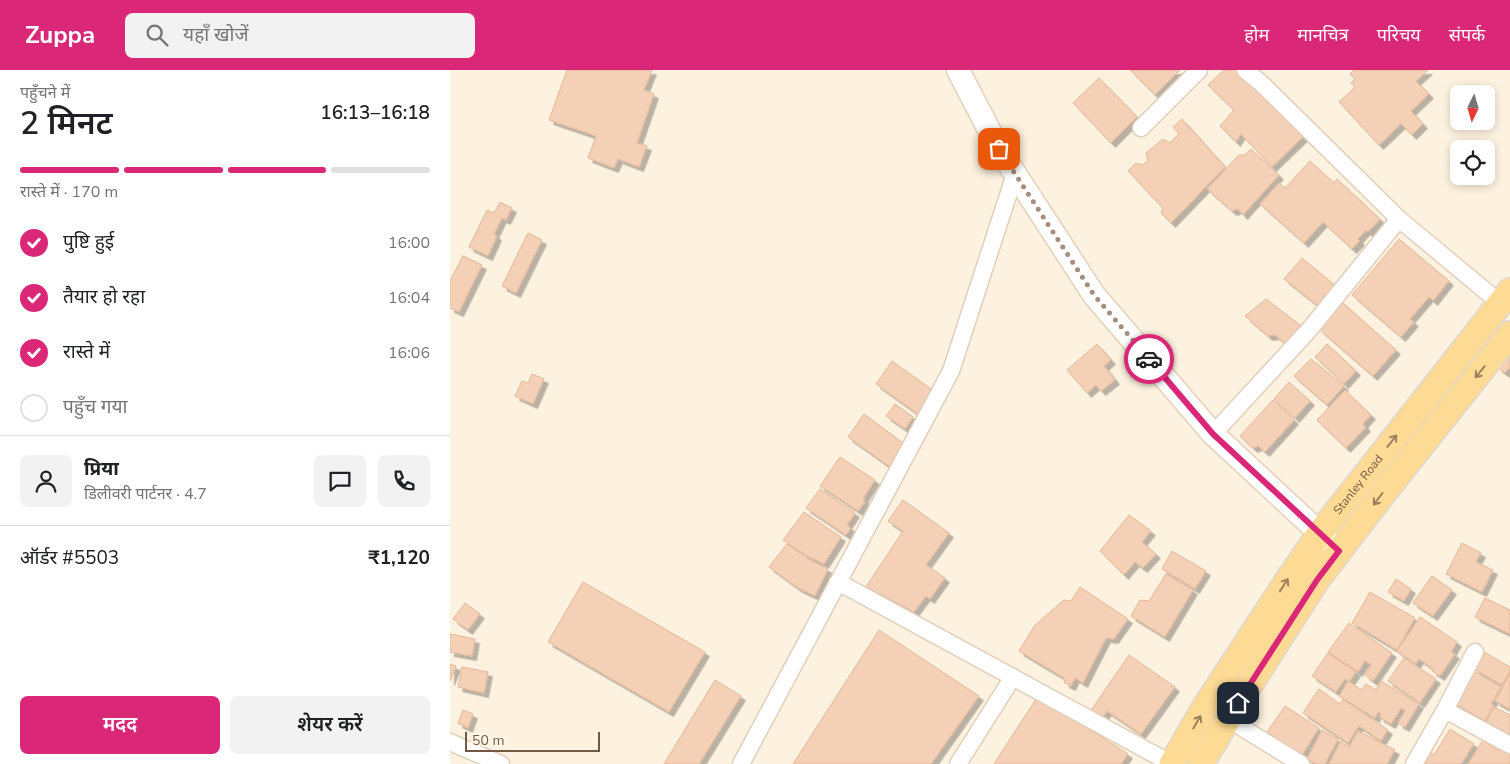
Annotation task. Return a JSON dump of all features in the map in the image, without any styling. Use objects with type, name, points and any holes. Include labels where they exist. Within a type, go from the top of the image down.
[{"type":"main road","name":"Stanley Road","points":[[1172,764],[1203,710],[1320,533],[1505,297]]},
{"type":"main road","name":"Stanley Road","points":[[1201,764],[1317,580],[1510,334]]},
{"type":"street","points":[[958,70],[999,149],[1094,295],[1213,434],[1339,551]]},
{"type":"street","points":[[1141,128],[1199,70]]},
{"type":"street","points":[[1245,70],[1261,83],[1399,219],[1505,297]]},
{"type":"street","points":[[741,764],[951,371],[1016,174]]},
{"type":"street","points":[[1213,434],[1309,330],[1399,219]]},
{"type":"street","points":[[838,582],[1172,764]]},
{"type":"street","points":[[1414,764],[1475,652]]},
{"type":"street","points":[[958,764],[1013,677]]},
{"type":"street","points":[[1444,710],[1510,745]]},
{"type":"street","points":[[1228,719],[1301,764]]},
{"type":"street","points":[[450,742],[501,764]]},
{"type":"building","points":[[567,70],[652,70],[644,90],[654,94],[637,143],[647,146],[639,167],[618,159],[614,168],[588,158],[596,136],[549,120]]},
{"type":"building","points":[[1130,70],[1180,70],[1155,95]]},
{"type":"building","points":[[1224,70],[1242,70],[1306,134],[1272,167],[1241,134],[1236,142],[1220,126],[1234,110],[1208,85]]},
{"type":"building","points":[[1354,70],[1428,70],[1416,81],[1429,94],[1411,111],[1423,124],[1412,135],[1401,124],[1379,145],[1339,102],[1355,87],[1351,83],[1355,79],[1350,74]]},
{"type":"building","points":[[1099,78],[1137,117],[1111,143],[1073,103]]},
{"type":"building","points":[[1182,119],[1225,167],[1171,223],[1161,213],[1163,208],[1128,171],[1136,163],[1142,165],[1148,161],[1146,153],[1163,139],[1170,143],[1179,134],[1173,127]]},
{"type":"building","points":[[1251,149],[1279,175],[1243,215],[1238,209],[1232,211],[1207,189],[1239,155],[1245,155]]},
{"type":"building","points":[[1310,161],[1334,183],[1337,179],[1380,219],[1368,232],[1366,230],[1358,239],[1360,241],[1352,249],[1323,222],[1304,243],[1260,204],[1279,183],[1285,188]]},
{"type":"building","points":[[500,202],[512,208],[506,220],[502,218],[494,234],[497,236],[488,256],[469,247],[487,210],[494,213]]},
{"type":"building","points":[[528,233],[542,240],[516,293],[502,286]]},
{"type":"building","points":[[1399,239],[1449,281],[1433,301],[1429,297],[1410,319],[1414,322],[1401,337],[1352,295]]},
{"type":"building","points":[[463,256],[482,265],[459,312],[450,308],[450,281]]},
{"type":"building","points":[[1302,258],[1337,287],[1331,294],[1324,295],[1324,301],[1317,305],[1284,279]]},
{"type":"building","points":[[1266,299],[1300,325],[1287,345],[1275,335],[1268,336],[1245,316]]},
{"type":"building","points":[[1342,302],[1396,350],[1373,376],[1319,329]]},
{"type":"building","points":[[1097,344],[1111,360],[1104,366],[1115,380],[1101,391],[1096,385],[1087,393],[1067,370]]},
{"type":"building","points":[[1327,344],[1356,371],[1344,384],[1315,357]]},
{"type":"building","points":[[1510,348],[1510,367],[1505,373],[1497,367]]},
{"type":"building","points":[[1311,359],[1344,386],[1327,405],[1294,376]]},
{"type":"building","points":[[892,361],[934,391],[918,414],[876,384]]},
{"type":"building","points":[[532,374],[544,379],[533,404],[515,396],[522,381],[528,383]]},
{"type":"building","points":[[1289,382],[1310,401],[1295,418],[1274,399]]},
{"type":"building","points":[[1345,390],[1371,415],[1363,424],[1366,427],[1346,448],[1317,420]]},
{"type":"building","points":[[1273,400],[1294,420],[1265,452],[1258,446],[1253,448],[1240,436]]},
{"type":"building","points":[[895,404],[913,417],[905,429],[886,416]]},
{"type":"building","points":[[864,414],[903,443],[890,467],[848,437]]},
{"type":"building","points":[[840,457],[875,480],[858,511],[820,486]]},
{"type":"building","points":[[820,489],[855,513],[847,525],[851,528],[846,535],[806,508]]},
{"type":"building","points":[[903,500],[949,533],[926,565],[945,578],[930,599],[926,596],[914,612],[866,587],[903,531],[888,521]]},
{"type":"building","points":[[804,512],[841,537],[824,564],[807,556],[783,540]]},
{"type":"building","points":[[1129,515],[1151,531],[1142,542],[1156,554],[1143,568],[1135,562],[1124,575],[1100,551]]},
{"type":"building","points":[[1462,543],[1481,553],[1476,562],[1493,570],[1482,592],[1446,574]]},
{"type":"building","points":[[787,544],[810,560],[828,569],[815,596],[798,588],[769,567]]},
{"type":"building","points":[[1172,551],[1206,571],[1195,589],[1162,569]]},
{"type":"building","points":[[1166,574],[1193,590],[1165,637],[1131,616],[1140,600],[1149,601]]},
{"type":"building","points":[[1432,576],[1452,590],[1433,616],[1413,603]]},
{"type":"building","points":[[1396,579],[1411,589],[1404,601],[1388,592]]},
{"type":"building","points":[[583,582],[705,652],[669,712],[548,642]]},
{"type":"building","points":[[1080,587],[1128,619],[1114,639],[1106,638],[1083,683],[1075,678],[1071,686],[1065,683],[1064,678],[1019,651],[1035,625],[1064,600],[1071,601]]},
{"type":"building","points":[[1370,592],[1415,618],[1397,650],[1352,623]]},
{"type":"building","points":[[1485,598],[1510,610],[1510,634],[1475,617]]},
{"type":"building","points":[[465,603],[480,614],[468,630],[453,619]]},
{"type":"building","points":[[1420,617],[1457,642],[1451,652],[1455,654],[1440,676],[1419,659],[1416,664],[1397,651]]},
{"type":"building","points":[[1349,623],[1392,653],[1373,681],[1365,675],[1371,665],[1365,661],[1358,672],[1328,652]]},
{"type":"building","points":[[879,630],[979,696],[931,764],[793,764]]},
{"type":"building","points":[[450,634],[475,639],[472,656],[450,652]]},
{"type":"building","points":[[1484,652],[1510,667],[1510,671],[1502,685],[1474,669]]},
{"type":"building","points":[[1328,653],[1356,672],[1349,682],[1345,679],[1336,692],[1312,676]]},
{"type":"building","points":[[1129,655],[1175,687],[1141,734],[1107,711],[1101,720],[1090,712]]},
{"type":"building","points":[[1404,658],[1436,679],[1420,703],[1388,681]]},
{"type":"building","points":[[450,664],[456,666],[450,681]]},
{"type":"building","points":[[462,667],[488,672],[484,693],[458,687]]},
{"type":"building","points":[[1472,670],[1501,687],[1491,704],[1494,705],[1485,721],[1454,703]]},
{"type":"building","points":[[1510,673],[1510,709],[1495,701]]},
{"type":"building","points":[[715,680],[741,696],[699,764],[664,764]]},
{"type":"building","points":[[1348,681],[1362,690],[1366,684],[1376,690],[1381,681],[1419,704],[1405,727],[1398,723],[1405,711],[1401,708],[1391,724],[1379,717],[1381,714],[1378,712],[1375,718],[1339,696]]},
{"type":"building","points":[[1319,689],[1340,704],[1343,699],[1388,730],[1381,741],[1359,726],[1348,743],[1303,713]]},
{"type":"building","points":[[1038,696],[1128,754],[1121,764],[994,764]]},
{"type":"building","points":[[1285,706],[1319,728],[1302,755],[1267,732]]},
{"type":"building","points":[[1494,707],[1510,715],[1510,735],[1486,722]]},
{"type":"building","points":[[463,710],[473,714],[468,728],[458,723]]},
{"type":"building","points":[[1450,729],[1474,744],[1461,764],[1420,764],[1428,751],[1434,755]]},
{"type":"building","points":[[1322,730],[1338,739],[1325,764],[1316,764],[1307,759]]},
{"type":"building","points":[[1358,731],[1395,750],[1387,764],[1329,764],[1340,742],[1349,747]]},
{"type":"building","points":[[1483,740],[1499,751],[1503,745],[1510,749],[1510,764],[1468,764]]},
{"type":"way so far","points":[[999,149],[1094,295],[1149,359]]},
{"type":"route","points":[[1149,359],[1213,434],[1339,551],[1317,580],[1238,703]]}]
